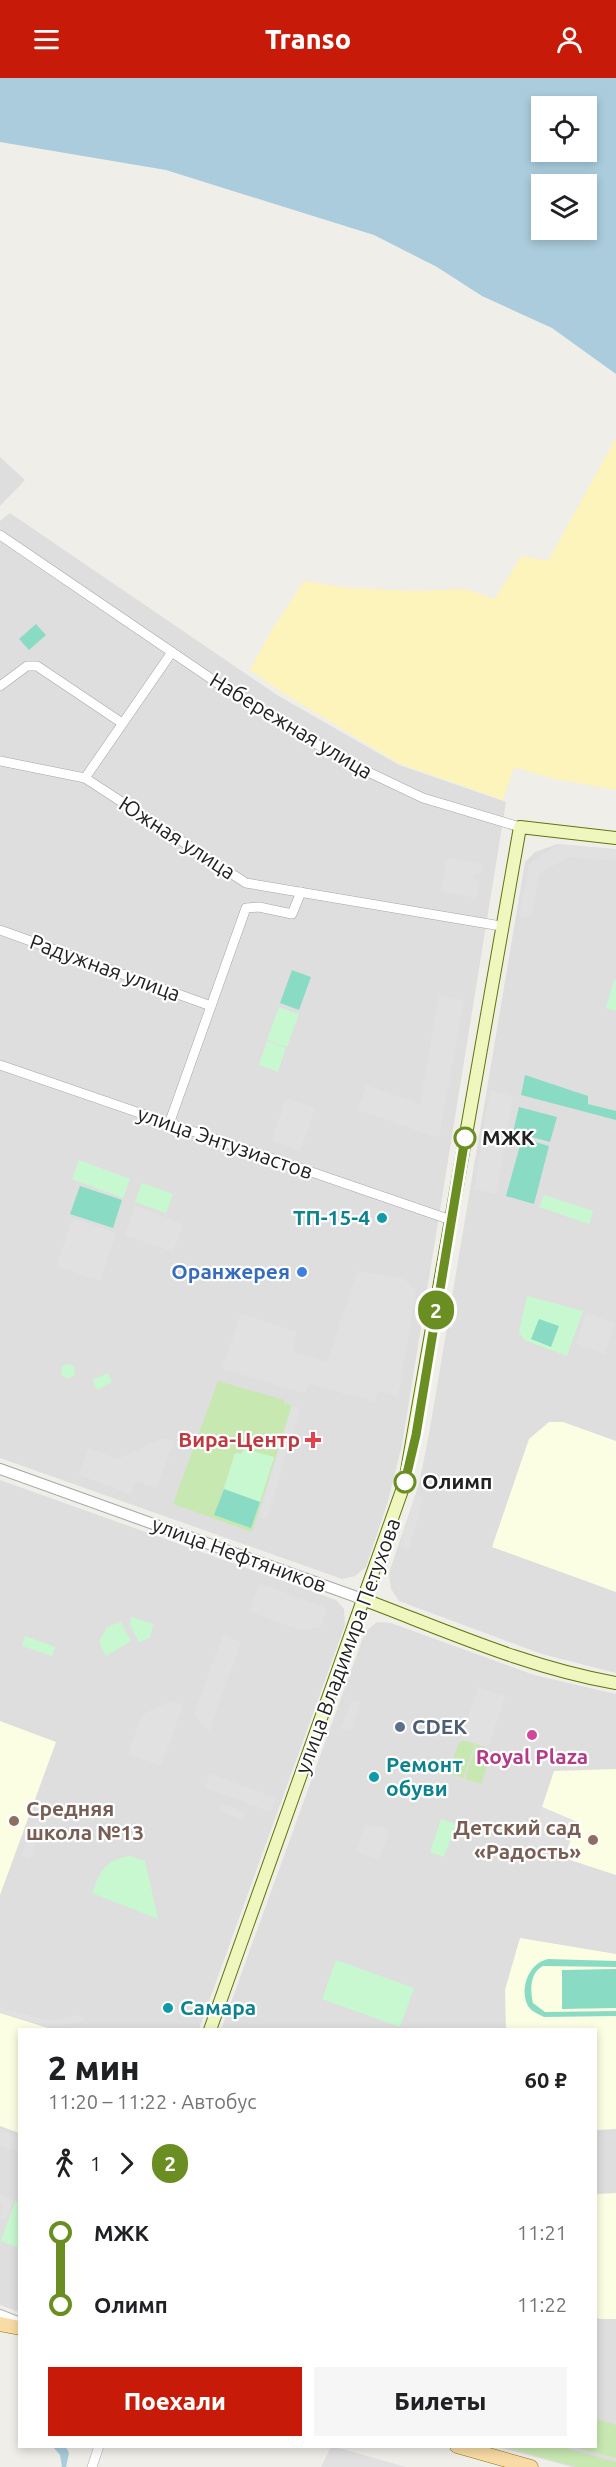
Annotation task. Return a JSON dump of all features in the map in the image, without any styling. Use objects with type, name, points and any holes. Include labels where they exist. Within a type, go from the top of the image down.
[{"type":"main road","name":"Набережная улица","points":[[520,827],[616,838]]},
{"type":"main road","name":"улица Владимира Петухова","points":[[211,2028],[365,1600],[410,1464],[501,926],[520,827]]},
{"type":"main road","name":"улица Нефтяников","points":[[365,1600],[540,1664],[616,1683]]},
{"type":"main road","points":[[0,2324],[18,2328]]},
{"type":"main road","points":[[464,2448],[531,2467]]},
{"type":"street","name":"Набережная улица","points":[[0,535],[276,721],[370,775],[451,808],[520,827]]},
{"type":"street","points":[[85,778],[172,652]]},
{"type":"street","points":[[0,686],[27,666],[37,666],[122,723]]},
{"type":"street","name":"Южная улица","points":[[0,761],[85,778],[246,883],[501,926]]},
{"type":"street","points":[[169,1124],[246,908],[259,907],[292,914],[301,892]]},
{"type":"street","name":"Радужная улица","points":[[0,930],[211,1006]]},
{"type":"street","name":"улица Энтузиастов","points":[[0,1065],[451,1220]]},
{"type":"street","name":"улица Нефтяников","points":[[0,1469],[365,1600]]},
{"type":"street","points":[[0,2315],[18,2322]]},
{"type":"street","points":[[92,2467],[98,2448]]},
{"type":"shaded area","points":[[0,457],[25,480],[0,506]]},
{"type":"shaded area","points":[[10,513],[277,695],[399,765],[506,802],[402,1445],[388,1501],[366,1567],[355,1576],[342,1579],[0,1458],[0,521]]},
{"type":"shaded area","points":[[557,844],[616,849],[616,1673],[542,1654],[399,1601],[391,1589],[389,1573],[419,1484],[429,1434],[525,862],[535,852]]},
{"type":"shaded area","points":[[559,844],[616,850],[616,861],[568,857],[539,874],[531,918],[519,916],[529,864]]},
{"type":"shaded area","points":[[451,858],[483,864],[481,874],[474,873],[473,879],[480,881],[477,898],[441,892],[446,861]]},
{"type":"shaded area","points":[[439,996],[464,1000],[439,1138],[358,1110],[366,1085],[420,1104]]},
{"type":"shaded area","points":[[490,1090],[513,1097],[496,1194],[474,1189]]},
{"type":"shaded area","points":[[286,1098],[315,1108],[300,1151],[272,1141]]},
{"type":"shaded area","points":[[135,1206],[183,1224],[173,1252],[125,1235]]},
{"type":"shaded area","points":[[73,1218],[116,1233],[100,1281],[57,1266]]},
{"type":"shaded area","points":[[357,1271],[404,1279],[416,1291],[398,1397],[378,1391],[375,1402],[310,1384],[304,1393],[222,1369],[241,1314],[297,1332],[292,1351],[327,1362]]},
{"type":"shaded area","points":[[586,1313],[615,1323],[605,1354],[576,1344]]},
{"type":"shaded area","points":[[292,1405],[300,1408],[267,1519],[259,1517]]},
{"type":"shaded area","points":[[549,1422],[563,1422],[616,1441],[616,1592],[492,1547],[529,1439]]},
{"type":"shaded area","points":[[163,1438],[174,1442],[157,1488],[136,1481],[131,1494],[79,1475],[88,1448],[118,1459]]},
{"type":"shaded area","points":[[0,1480],[336,1600],[344,1609],[345,1625],[199,2028],[18,2028],[18,2312],[0,2305]]},
{"type":"shaded area","points":[[415,1495],[424,1497],[409,1549],[400,1546]]},
{"type":"shaded area","points":[[259,1583],[327,1608],[320,1628],[299,1630],[249,1611]]},
{"type":"shaded area","points":[[377,1622],[391,1623],[534,1675],[616,1694],[616,2467],[572,2467],[502,2448],[597,2448],[597,2028],[222,2028],[365,1632]]},
{"type":"shaded area","points":[[223,1635],[241,1642],[209,1732],[194,1714]]},
{"type":"shaded area","points":[[478,1687],[505,1696],[488,1747],[461,1739]]},
{"type":"shaded area","points":[[352,1700],[360,1703],[350,1731],[341,1728]]},
{"type":"shaded area","points":[[171,1701],[183,1705],[161,1766],[128,1754],[142,1715]]},
{"type":"shaded area","name":"Средняя школа №13","points":[[0,1721],[56,1742],[0,1895]]},
{"type":"shaded area","name":"Детский сад «Радость»","points":[[616,1769],[616,1875],[564,1858],[577,1822],[542,1807],[554,1771]]},
{"type":"shaded area","points":[[210,1774],[276,1798],[271,1812],[205,1788]]},
{"type":"shaded area","points":[[221,1803],[246,1813],[242,1820],[219,1810]]},
{"type":"shaded area","points":[[542,1807],[577,1822],[564,1858],[528,1845]]},
{"type":"shaded area","points":[[34,1822],[42,1825],[30,1859],[22,1856]]},
{"type":"shaded area","points":[[372,1824],[390,1830],[379,1860],[356,1852],[365,1825],[371,1827]]},
{"type":"shaded area","points":[[520,1938],[616,1954],[616,2129],[597,2130],[597,2028],[506,2028],[505,1990]]},
{"type":"shaded area","points":[[0,2007],[49,2021],[82,2015],[85,2021],[50,2027],[0,2012]]},
{"type":"shaded area","points":[[0,2013],[48,2028],[18,2028],[18,2133],[0,2126]]},
{"type":"shaded area","points":[[0,2130],[18,2137],[18,2152],[0,2145]]},
{"type":"shaded area","points":[[616,2193],[616,2319],[597,2318],[597,2194]]},
{"type":"shaded area","points":[[0,2195],[14,2200],[6,2220],[0,2218],[4,2205],[0,2203]]},
{"type":"shaded area","points":[[330,2448],[339,2448],[406,2467],[321,2467]]},
{"type":"green space","points":[[36,624],[46,635],[29,650],[19,639]]},
{"type":"green space","points":[[292,970],[311,977],[299,1010],[280,1003]]},
{"type":"green space","points":[[614,980],[616,980],[616,1011],[606,1008]]},
{"type":"green space","points":[[279,1007],[299,1014],[287,1047],[267,1040]]},
{"type":"green space","points":[[267,1041],[286,1048],[278,1072],[259,1065]]},
{"type":"green space","points":[[525,1075],[588,1096],[588,1104],[616,1111],[616,1120],[521,1095]]},
{"type":"green space","points":[[519,1107],[557,1117],[550,1142],[513,1132]]},
{"type":"green space","points":[[522,1138],[549,1146],[534,1204],[506,1196]]},
{"type":"green space","points":[[79,1160],[130,1179],[123,1198],[72,1179]]},
{"type":"green space","points":[[142,1183],[173,1194],[166,1213],[135,1202]]},
{"type":"green space","points":[[80,1186],[122,1200],[113,1228],[70,1214]]},
{"type":"green space","points":[[544,1195],[593,1211],[589,1224],[539,1207]]},
{"type":"green space","points":[[527,1296],[583,1311],[567,1356],[524,1340],[519,1332]]},
{"type":"green space","points":[[539,1319],[559,1326],[551,1347],[531,1339]]},
{"type":"green space","points":[[68,1364],[73,1366],[75,1371],[73,1376],[68,1378],[63,1376],[61,1371],[63,1366]]},
{"type":"green space","points":[[108,1373],[112,1382],[97,1390],[93,1380]]},
{"type":"green space","points":[[218,1381],[284,1400],[284,1403],[292,1405],[252,1532],[173,1504]],"holes":[[[244,1452],[274,1457],[251,1528],[215,1514],[235,1454]]]},
{"type":"green space","points":[[245,1449],[274,1457],[260,1502],[224,1489],[235,1453],[241,1454]]},
{"type":"green space","points":[[224,1489],[260,1502],[251,1528],[214,1515]]},
{"type":"green space","points":[[131,1617],[153,1624],[150,1638],[139,1642],[130,1625]]},
{"type":"green space","points":[[121,1622],[131,1641],[106,1656],[99,1642],[107,1627]]},
{"type":"green space","points":[[25,1636],[55,1647],[52,1656],[22,1646]]},
{"type":"green space","points":[[463,1740],[475,1744],[463,1778],[448,1773],[458,1745]]},
{"type":"green space","points":[[476,1744],[486,1748],[490,1756],[481,1784],[465,1779]]},
{"type":"green space","points":[[441,1819],[456,1824],[444,1857],[430,1852]]},
{"type":"green space","points":[[130,1856],[145,1861],[158,1919],[92,1893],[98,1878],[109,1864]]},
{"type":"green space","points":[[548,1959],[616,1961],[616,1967],[543,1966],[533,1977],[531,1992],[533,2003],[545,2012],[616,2011],[616,2016],[544,2017],[531,2009],[525,1999],[525,1984],[531,1971],[541,1961]]},
{"type":"green space","points":[[336,1960],[414,1988],[400,2027],[322,1999]]},
{"type":"green space","points":[[616,1969],[616,2008],[562,2009],[562,1970]]},
{"type":"green space","points":[[15,2201],[18,2202],[18,2248],[1,2241]]},
{"type":"green space","points":[[597,2419],[616,2425],[616,2458],[579,2448],[597,2448]]},
{"type":"green space","points":[[508,2448],[565,2448],[616,2462],[616,2467],[577,2467]]},
{"type":"sand","points":[[616,438],[616,790],[550,778],[514,767],[503,800],[398,763],[250,670],[271,631],[304,581],[347,588],[415,591],[465,589],[495,599],[521,556],[548,561]]},
{"type":"water","points":[[0,78],[616,78],[616,374],[552,328],[482,296],[437,267],[374,235],[166,170],[0,142]]},
{"type":"water","points":[[54,2448],[66,2448],[69,2453],[66,2467],[62,2467],[60,2455]]},
{"type":"bus line","name":"2","points":[[405,1482],[416,1435],[465,1138]]},
{"type":"place","name":"МЖК","points":[[465,1138]]},
{"type":"place","name":"ТП-15-4","points":[[382,1218]]},
{"type":"place","name":"Оранжерея","points":[[302,1272]]},
{"type":"place","name":"Вира-Центр","points":[[313,1440]]},
{"type":"place","name":"Олимп","points":[[405,1482]]},
{"type":"place","name":"CDEK","points":[[400,1727]]},
{"type":"place","name":"Royal Plaza","points":[[532,1735]]},
{"type":"place","name":"Ремонт обуви","points":[[374,1777]]},
{"type":"place","name":"Средняя школа №13","points":[[14,1821]]},
{"type":"place","name":"Детский сад «Радость»","points":[[593,1840]]},
{"type":"place","name":"Самара","points":[[168,2008]]}]
